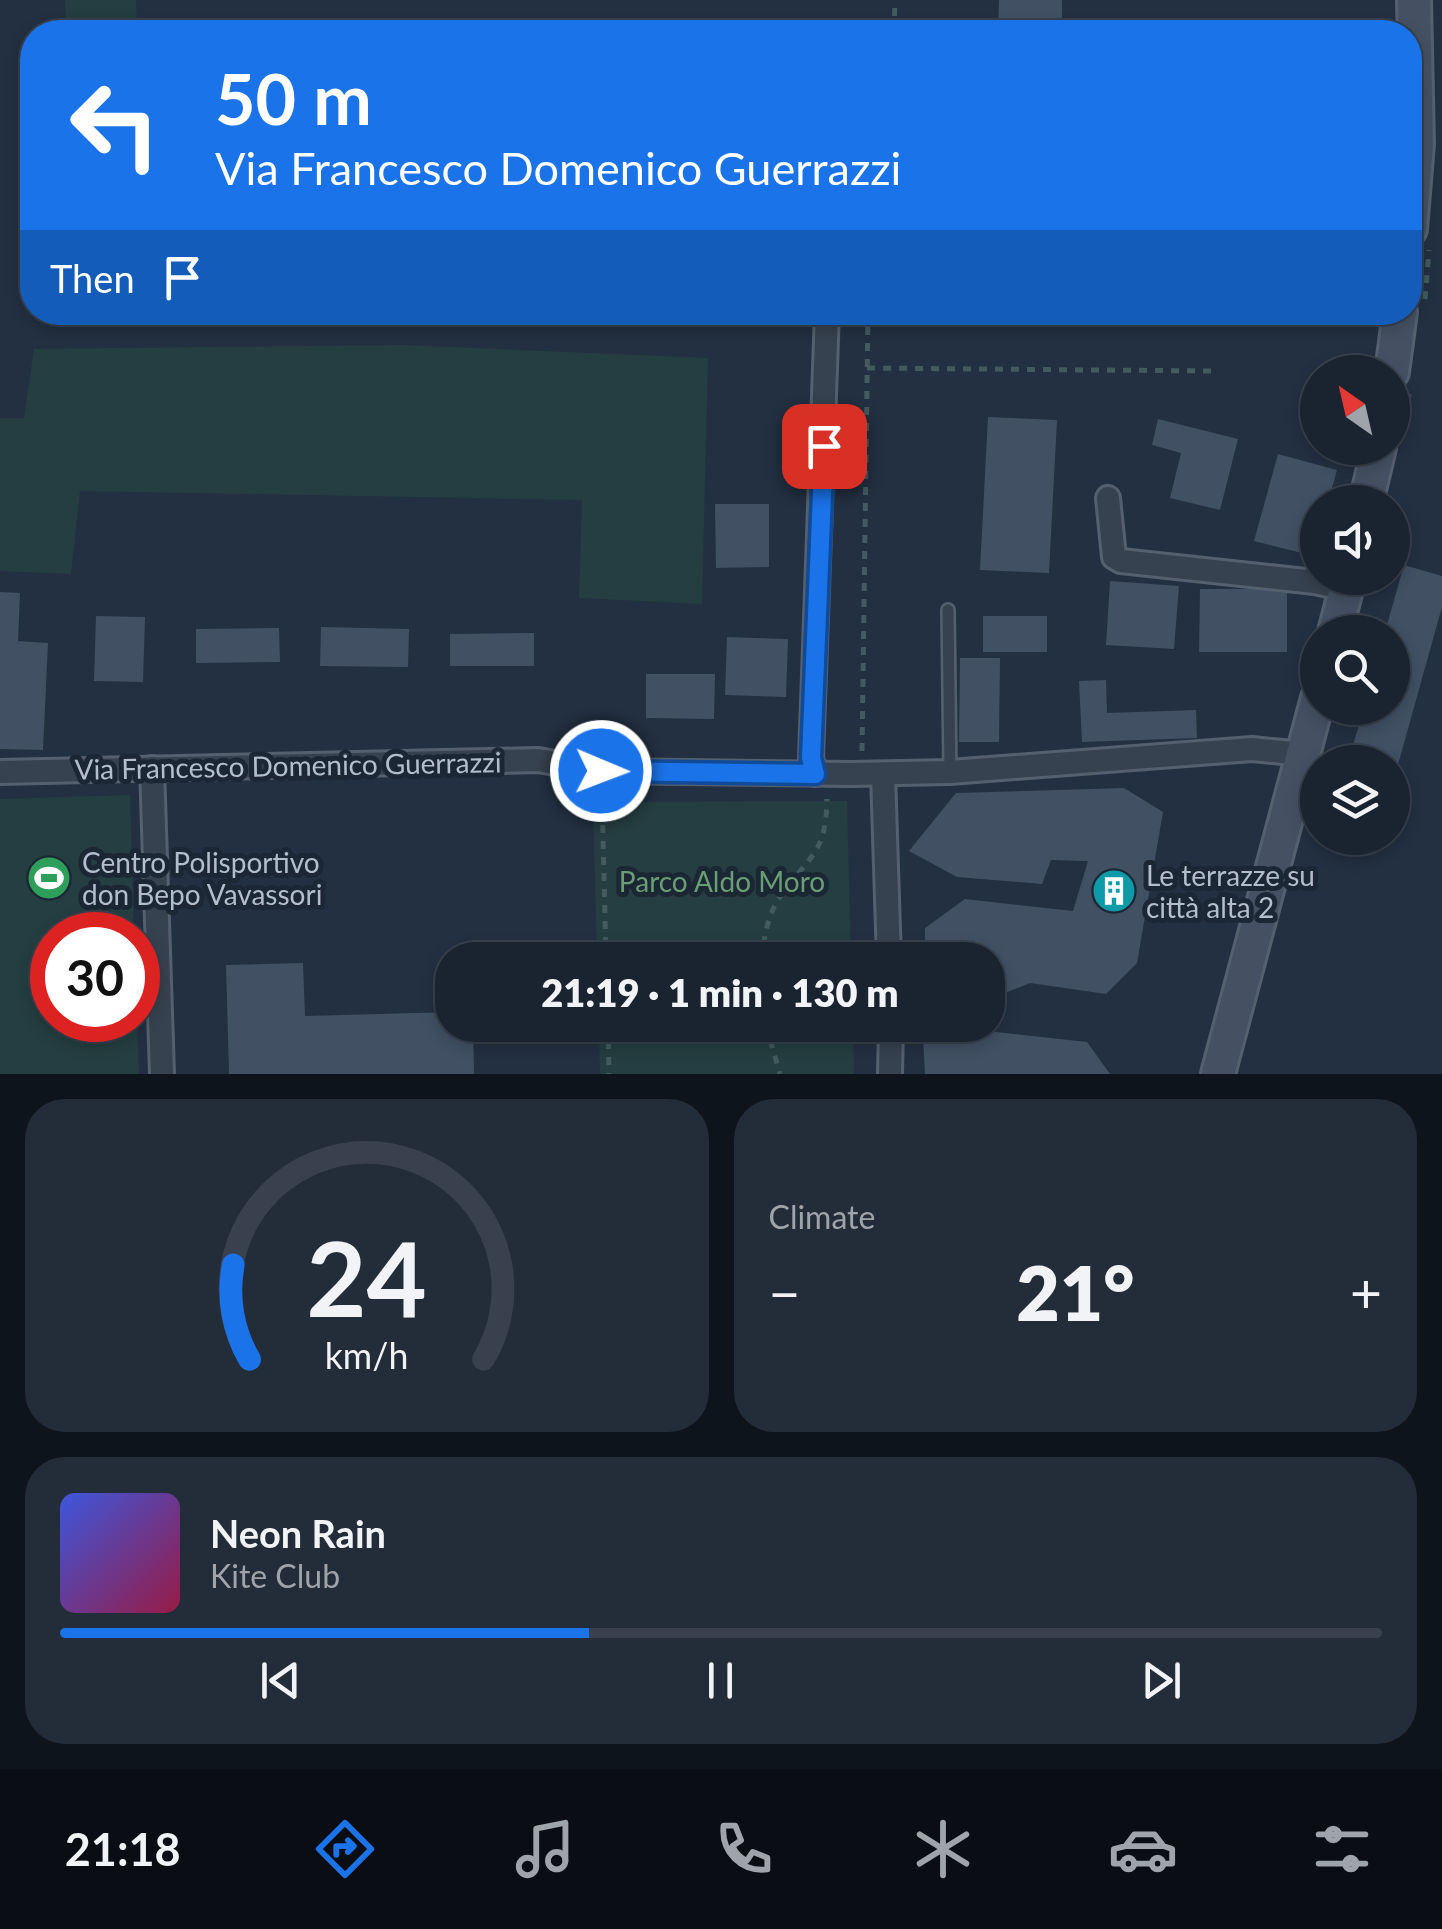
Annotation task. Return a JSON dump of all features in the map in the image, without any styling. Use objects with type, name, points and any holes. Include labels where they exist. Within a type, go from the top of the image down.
[{"type":"main road","points":[[1394,355],[1398,325]]},
{"type":"main road","points":[[1218,1074],[1300,765]]},
{"type":"street","points":[[815,774],[811,758],[827,325]]},
{"type":"street","points":[[1108,498],[1114,557],[1121,561],[1300,580]]},
{"type":"street","name":"Via Francesco Domenico Guerrazzi","points":[[0,772],[538,760],[601,771],[815,774],[856,767],[883,774],[1252,748],[1300,754]]},
{"type":"street","points":[[152,768],[162,1074]]},
{"type":"street","points":[[883,774],[888,942]]},
{"type":"street","points":[[890,1074],[891,1042]]},
{"type":"lane","points":[[948,610],[950,772]]},
{"type":"path","points":[[764,942],[767,921],[781,894],[808,866],[820,846],[828,820],[828,795],[852,794],[856,767],[868,325]]},
{"type":"path","points":[[868,368],[1212,371]]},
{"type":"path","points":[[601,771],[606,942]]},
{"type":"path","points":[[608,1042],[609,1074]]},
{"type":"path","points":[[771,1042],[780,1074]]},
{"type":"green space","points":[[65,0],[136,0],[137,20],[66,20]]},
{"type":"green space","points":[[404,345],[708,358],[702,604],[579,598],[582,500],[80,491],[71,574],[0,571],[0,418],[24,418],[34,349]]},
{"type":"green space","points":[[130,795],[133,912],[30,912],[30,1042],[138,1042],[139,1074],[0,1074],[0,799]]},
{"type":"green space","name":"Parco Aldo Moro","points":[[847,801],[851,942],[597,942],[593,802]]},
{"type":"green space","points":[[599,1042],[853,1042],[854,1074],[600,1074]]},
{"type":"building","points":[[999,0],[1062,0],[1062,20],[998,20]]},
{"type":"building","points":[[988,417],[1057,420],[1049,573],[980,570]]},
{"type":"building","points":[[1158,419],[1238,439],[1220,510],[1170,498],[1181,453],[1152,445]]},
{"type":"building","points":[[1278,454],[1300,460],[1300,465],[1337,470],[1333,485],[1300,485],[1300,552],[1254,541]]},
{"type":"building","points":[[715,504],[769,504],[769,567],[716,568]]},
{"type":"building","points":[[1410,567],[1442,576],[1442,607],[1410,722],[1410,615],[1390,615],[1395,595],[1410,595]]},
{"type":"building","points":[[1110,581],[1179,586],[1174,649],[1106,645]]},
{"type":"building","points":[[1200,589],[1287,589],[1287,652],[1199,652]]},
{"type":"building","points":[[0,592],[20,593],[18,641],[48,643],[43,750],[0,749]]},
{"type":"building","points":[[96,616],[145,617],[143,682],[94,681]]},
{"type":"building","points":[[983,616],[1047,616],[1047,652],[983,652]]},
{"type":"building","points":[[321,627],[409,629],[408,667],[320,666]]},
{"type":"building","points":[[279,628],[280,662],[196,663],[196,629]]},
{"type":"building","points":[[534,633],[534,666],[450,666],[450,634]]},
{"type":"building","points":[[727,637],[788,639],[786,697],[725,695]]},
{"type":"building","points":[[960,658],[1000,658],[999,742],[959,742]]},
{"type":"building","points":[[646,674],[715,674],[714,719],[646,718]]},
{"type":"building","points":[[1106,680],[1107,713],[1196,710],[1197,738],[1082,742],[1079,681]]},
{"type":"building","points":[[1359,725],[1409,725],[1403,745],[1353,745]]},
{"type":"building","name":"Le terrazze su città alta 2","points":[[1124,788],[1163,812],[1137,963],[1106,994],[1030,983],[1005,993],[1005,942],[925,942],[925,928],[965,899],[1073,911],[1088,861],[1051,860],[1042,884],[957,877],[909,851],[956,793]]},
{"type":"building","points":[[303,963],[305,1016],[435,1012],[435,1042],[473,1042],[474,1074],[229,1074],[226,965]]},
{"type":"building","points":[[1005,1033],[1087,1042],[1110,1074],[925,1074],[923,1042],[1005,1042]]},
{"type":"place","name":"Centro Polisportivo don Bepo Vavassori","points":[[49,878]]},
{"type":"place","name":"Le terrazze su città alta 2","points":[[1114,891]]},
{"type":"route","points":[[601,771],[815,774],[811,758],[824,446]]}]
